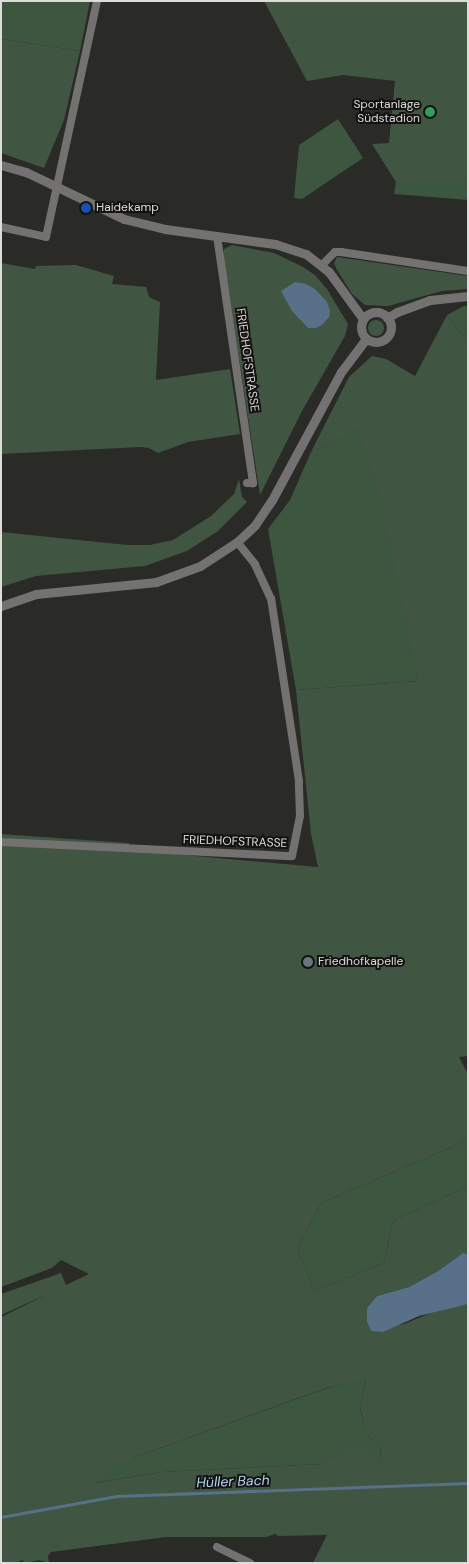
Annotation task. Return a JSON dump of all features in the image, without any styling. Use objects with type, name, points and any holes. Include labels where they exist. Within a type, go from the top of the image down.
[{"type":"street","points":[[1,228],[46,237],[97,1]]},
{"type":"street","points":[[1,165],[22,170],[124,219],[166,229],[275,244],[306,254],[322,265],[363,320]]},
{"type":"street","name":"FRIEDHOFSTRASSE","points":[[217,236],[253,483],[247,483]]},
{"type":"street","points":[[322,265],[335,252],[341,252],[468,270]]},
{"type":"street","points":[[387,318],[430,300],[468,296]]},
{"type":"street","points":[[375,312],[387,318],[391,326],[386,339],[376,343],[366,340],[361,328],[363,320],[375,312]]},
{"type":"street","points":[[1,606],[36,594],[156,582],[200,566],[237,542],[254,526],[272,500],[337,378],[366,340]]},
{"type":"street","name":"FRIEDHOFSTRASSE","points":[[1,842],[292,856],[300,816],[299,781],[270,599],[255,564],[237,542]]},
{"type":"street","points":[[217,1546],[250,1563]]},
{"type":"green space","points":[[1,1],[90,1],[80,51],[1,39]]},
{"type":"green space","name":"Sportanlage Südstadion","points":[[264,1],[468,1],[468,182],[396,182],[372,144],[389,143],[395,81],[343,75],[307,81]]},
{"type":"green space","points":[[1,39],[80,51],[64,120],[44,168],[1,153]]},
{"type":"green space","points":[[338,119],[363,158],[302,199],[294,198],[299,145]]},
{"type":"green space","points":[[396,182],[468,182],[468,200],[394,194]]},
{"type":"green space","points":[[232,245],[274,253],[315,275],[327,289],[348,324],[345,336],[302,411],[260,495],[223,254],[224,249]]},
{"type":"green space","points":[[337,257],[468,276],[468,289],[442,291],[388,306],[365,305],[352,294],[336,268],[334,263]]},
{"type":"green space","points":[[1,263],[35,269],[36,266],[76,265],[114,276],[112,284],[146,287],[149,297],[160,302],[156,380],[230,369],[240,434],[188,442],[158,453],[149,448],[140,447],[1,454]]},
{"type":"green space","points":[[464,306],[468,306],[468,337],[460,333],[447,315]]},
{"type":"green space","points":[[447,315],[460,333],[468,337],[468,1056],[459,1057],[468,1074],[468,1140],[321,1203],[297,1248],[314,1291],[384,1263],[393,1221],[468,1186],[468,1254],[463,1253],[438,1271],[409,1287],[377,1296],[367,1308],[367,1322],[371,1331],[404,1324],[441,1309],[468,1304],[468,1563],[313,1563],[327,1535],[278,1536],[275,1534],[266,1537],[166,1537],[51,1552],[48,1556],[49,1563],[39,1560],[24,1563],[23,1560],[14,1563],[1,1563],[1,1317],[48,1294],[1,1315],[1,1294],[61,1273],[66,1285],[89,1274],[61,1260],[52,1268],[1,1287],[1,834],[129,843],[130,850],[318,867],[311,834],[296,690],[418,681],[358,429],[311,452],[349,377],[372,356],[386,359],[415,376]],"holes":[[[366,1381],[360,1406],[365,1430],[371,1439],[381,1446],[380,1463],[354,1440],[323,1464],[162,1472],[94,1483],[135,1457],[329,1387]]]},
{"type":"green space","points":[[376,320],[382,322],[384,328],[382,334],[376,336],[370,334],[368,328],[370,322]]},
{"type":"green space","points":[[358,428],[381,500],[418,681],[296,690],[268,529],[290,500],[311,452]]},
{"type":"green space","points":[[239,479],[242,497],[247,502],[218,531],[187,551],[145,566],[36,576],[1,587],[1,532],[127,545],[150,545],[173,540],[211,516],[234,494]]},
{"type":"green space","points":[[468,1140],[468,1186],[393,1221],[384,1263],[314,1291],[297,1248],[321,1203]]},
{"type":"green space","points":[[366,1380],[360,1407],[365,1430],[371,1439],[381,1446],[380,1464],[354,1441],[323,1464],[162,1472],[93,1483],[104,1472],[135,1457],[330,1387]]},
{"type":"water","points":[[295,282],[306,284],[315,289],[327,302],[330,311],[329,317],[322,325],[316,328],[308,328],[292,311],[281,291]]},
{"type":"water","points":[[463,1253],[468,1254],[468,1304],[419,1316],[383,1332],[371,1331],[367,1322],[367,1308],[377,1296],[409,1287],[438,1271]]},
{"type":"waterway","name":"Hüller Bach","points":[[1,1517],[116,1496],[468,1483]]},
{"type":"place","name":"Sportanlage Südstadion","points":[[430,112]]},
{"type":"place","name":"Haidekamp","points":[[86,208]]},
{"type":"place","name":"Friedhofkapelle","points":[[308,962]]}]
